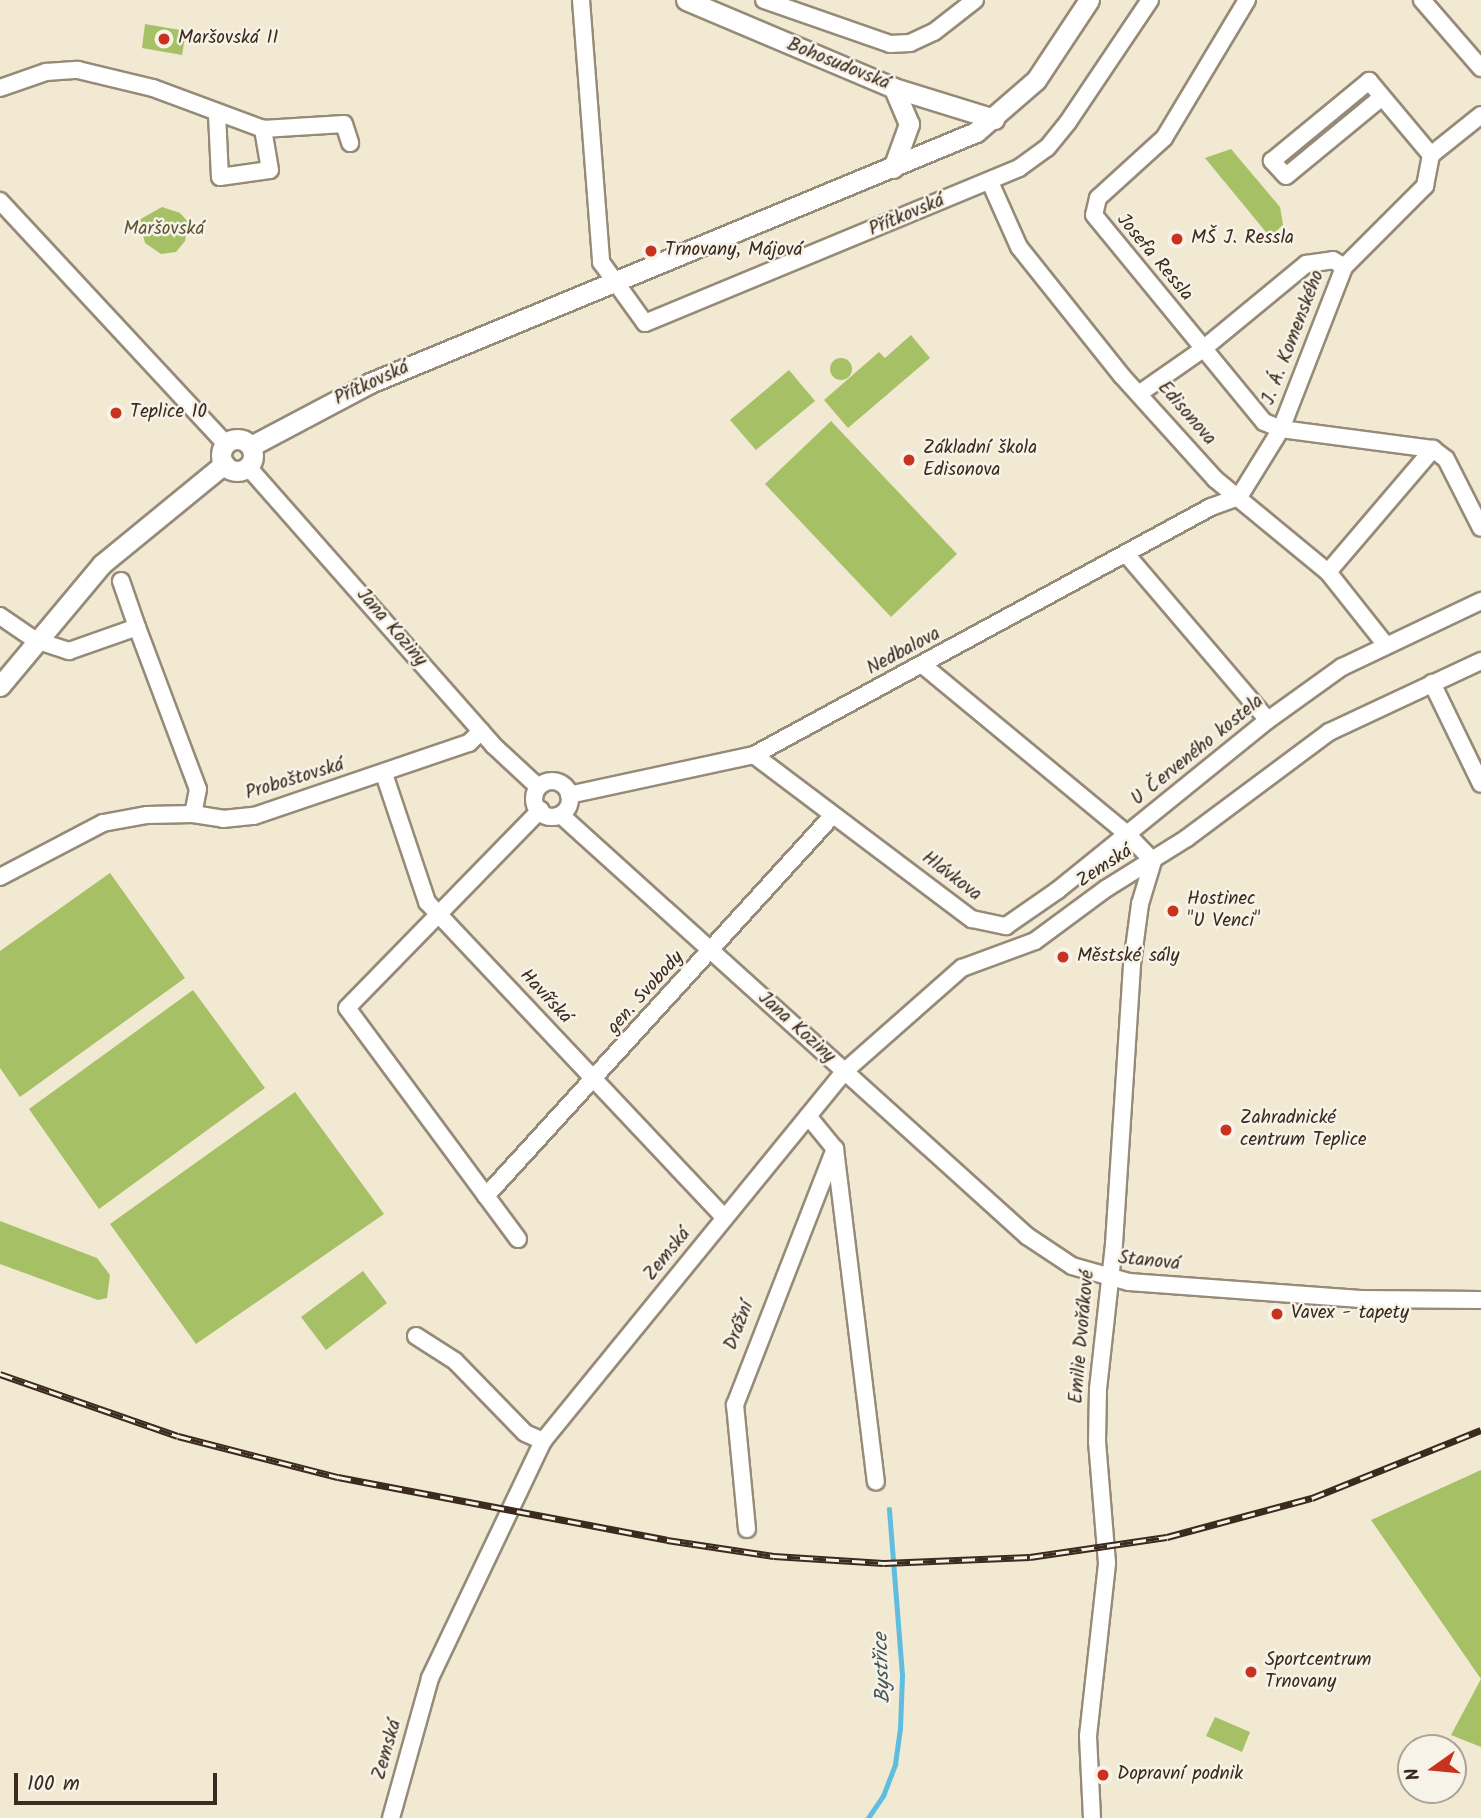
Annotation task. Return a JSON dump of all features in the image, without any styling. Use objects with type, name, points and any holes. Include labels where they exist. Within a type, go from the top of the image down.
[{"type":"street","points":[[581,0],[601,262],[612,281]]},
{"type":"street","name":"Bohosudovská","points":[[686,0],[894,88],[994,119]]},
{"type":"street","name":"Bohosudovská","points":[[764,0],[890,44],[909,43],[934,32],[975,0]]},
{"type":"street","name":"Přítkovská","points":[[251,446],[370,383],[976,132],[1036,80],[1089,0]]},
{"type":"street","name":"Přítkovská","points":[[612,281],[645,323],[990,182],[1047,148],[1150,0]]},
{"type":"street","name":"Josefa Ressla","points":[[1247,0],[1164,138],[1098,198],[1094,215],[1099,226],[1264,422],[1281,429]]},
{"type":"street","points":[[1422,0],[1481,68]]},
{"type":"street","points":[[0,88],[47,72],[78,71],[153,88],[263,129],[344,124],[350,144]]},
{"type":"street","points":[[1382,97],[1286,176],[1272,161],[1369,81],[1431,155],[1481,115]]},
{"type":"street","points":[[893,168],[909,124],[894,88]]},
{"type":"street","points":[[217,114],[220,177],[270,170],[263,129]]},
{"type":"street","name":"J. Á. Komenského","points":[[1239,497],[1281,429],[1344,267],[1425,186],[1431,155]]},
{"type":"street","name":"Edisonova","points":[[990,182],[1019,247],[1140,393],[1215,479],[1328,572],[1385,644]]},
{"type":"street","points":[[0,201],[226,444]]},
{"type":"street","points":[[1140,393],[1203,349],[1306,264],[1333,260],[1344,267]]},
{"type":"street","points":[[1281,429],[1433,449],[1446,459],[1481,528]]},
{"type":"street","points":[[241,439],[251,446],[254,457],[249,468],[233,471],[224,464],[221,455],[226,444],[241,439]]},
{"type":"street","points":[[1328,572],[1433,449]]},
{"type":"street","points":[[0,686],[35,640],[134,534],[224,464]]},
{"type":"street","name":"Jana Koziny","points":[[249,468],[481,731],[536,785],[553,781],[569,796]]},
{"type":"street","name":"Nedbalova","points":[[569,796],[754,755],[924,666],[1210,507],[1239,497]]},
{"type":"street","points":[[1126,554],[1268,720]]},
{"type":"street","points":[[121,581],[198,789],[193,814]]},
{"type":"street","name":"U Červeného kostela","points":[[1153,861],[1128,835],[1268,720],[1342,667],[1385,644],[1481,601]]},
{"type":"street","points":[[0,617],[35,640],[69,650],[137,627]]},
{"type":"street","points":[[1153,861],[1329,732],[1481,661]]},
{"type":"street","points":[[924,666],[1128,835]]},
{"type":"street","points":[[1432,683],[1481,785]]},
{"type":"street","name":"Proboštovská","points":[[0,877],[103,824],[128,816],[193,814],[223,819],[254,816],[469,743],[481,731]]},
{"type":"street","name":"Hlávkova","points":[[754,755],[972,919],[999,927],[1021,919],[1128,835]]},
{"type":"street","name":"Havířská","points":[[384,774],[427,902],[725,1218]]},
{"type":"street","points":[[518,1239],[347,1008],[540,810],[533,798],[536,785]]},
{"type":"street","points":[[562,816],[570,807],[569,796]]},
{"type":"street","name":"Jana Koziny","points":[[540,810],[562,816],[845,1072]]},
{"type":"street","name":"gen. Svobody","points":[[486,1196],[711,953],[833,816]]},
{"type":"street","name":"Zemská","points":[[391,1818],[430,1678],[543,1441],[845,1072],[962,968],[1028,946],[1153,861]]},
{"type":"street","name":"Emilie Dvořákové","points":[[1092,1818],[1088,1736],[1107,1563],[1097,1414],[1132,964],[1140,904],[1153,861]]},
{"type":"street","name":"Stanová","points":[[845,1072],[1027,1236],[1072,1266],[1108,1279],[1348,1298],[1481,1300]]},
{"type":"street","points":[[808,1116],[835,1149],[876,1482]]},
{"type":"street","name":"Drážní","points":[[747,1529],[735,1405],[835,1149]]},
{"type":"street","points":[[416,1336],[455,1361],[525,1433],[543,1441]]},
{"type":"green space","name":"Maršovská II","points":[[145,24],[186,31],[182,55],[142,48]]},
{"type":"green space","points":[[1231,149],[1280,207],[1283,225],[1270,237],[1205,158]]},
{"type":"green space","name":"Maršovská","points":[[162,207],[180,213],[188,222],[185,241],[176,252],[161,254],[145,243],[139,220]]},
{"type":"green space","points":[[911,335],[930,358],[848,428],[824,400],[879,352],[885,358]]},
{"type":"green space","points":[[841,358],[849,361],[852,369],[849,377],[841,380],[833,377],[830,369],[833,361]]},
{"type":"green space","points":[[789,370],[815,401],[756,450],[730,420]]},
{"type":"green space","points":[[831,421],[957,554],[891,617],[765,484]]},
{"type":"green space","points":[[110,873],[185,978],[20,1097],[0,1068],[0,951]]},
{"type":"green space","points":[[193,990],[265,1088],[99,1209],[29,1109]]},
{"type":"green space","points":[[295,1092],[384,1214],[196,1344],[110,1224]]},
{"type":"green space","points":[[0,1221],[97,1258],[110,1275],[107,1298],[98,1300],[0,1264]]},
{"type":"green space","points":[[363,1271],[387,1303],[326,1350],[301,1317]]},
{"type":"green space","points":[[1481,1470],[1481,1679],[1371,1520]]},
{"type":"green space","points":[[1481,1679],[1481,1747],[1467,1741],[1467,1734],[1452,1734]]},
{"type":"green space","points":[[1215,1717],[1250,1732],[1242,1752],[1206,1736]]},
{"type":"waterway","name":"Bystřice","points":[[868,1818],[883,1796],[895,1764],[900,1728],[902,1675],[889,1510]]},
{"type":"railway","points":[[0,1374],[178,1436],[338,1477],[667,1540],[774,1556],[884,1563],[1030,1557],[1167,1537],[1312,1498],[1481,1430]]},
{"type":"place","name":"Maršovská II","points":[[164,39]]},
{"type":"place","name":"MŠ J. Ressla","points":[[1177,239]]},
{"type":"place","name":"Trnovany, Májová","points":[[651,251]]},
{"type":"place","name":"Teplice 10","points":[[116,413]]},
{"type":"place","name":"Základní škola Edisonova","points":[[909,460]]},
{"type":"place","name":"Hostinec \"U Venci\"","points":[[1173,911]]},
{"type":"place","name":"Městské sály","points":[[1063,957]]},
{"type":"place","name":"Zahradnické centrum Teplice","points":[[1226,1130]]},
{"type":"place","name":"Vavex - tapety","points":[[1277,1314]]},
{"type":"place","name":"Sportcentrum Trnovany","points":[[1251,1672]]},
{"type":"place","name":"Dopravní podnik","points":[[1103,1775]]}]
